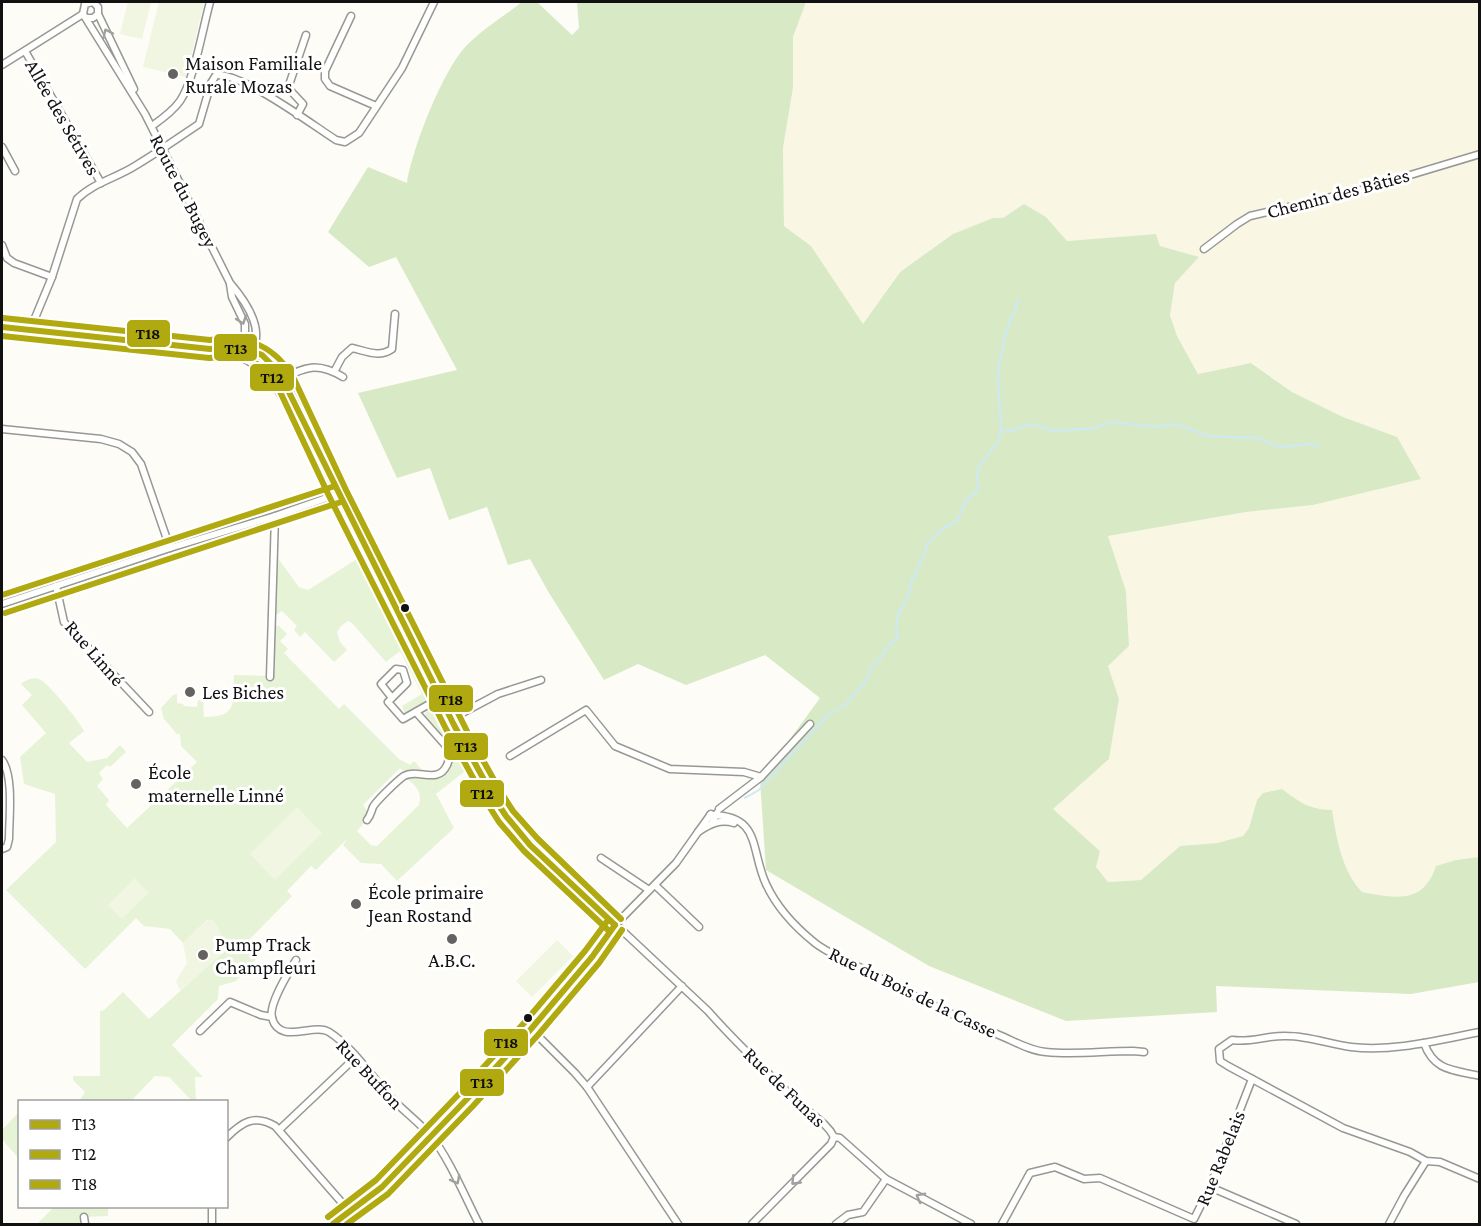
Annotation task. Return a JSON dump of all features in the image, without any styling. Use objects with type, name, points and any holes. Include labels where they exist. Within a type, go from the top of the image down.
[{"type":"street","points":[[152,126],[180,102],[187,88],[210,2]]},
{"type":"street","points":[[30,330],[52,277],[77,199],[101,183],[134,167],[199,124],[211,83],[216,75],[243,81],[336,140],[345,142],[359,133],[402,68],[434,2]]},
{"type":"street","points":[[2,65],[85,7],[98,3],[98,14],[93,18],[85,7]]},
{"type":"street","name":"Route du Bugey","points":[[85,7],[152,126],[230,283],[239,294],[257,329],[254,351]]},
{"type":"street","name":"Route du Bugey","points":[[98,14],[129,77],[137,99]]},
{"type":"street","points":[[351,16],[325,71],[325,79],[330,86],[376,106]]},
{"type":"street","points":[[297,115],[303,104],[289,89],[289,85],[306,35]]},
{"type":"street","name":"Allée des Sétives","points":[[25,51],[101,183]]},
{"type":"street","points":[[2,147],[15,171]]},
{"type":"street","name":"Chemin des Bâties","points":[[1204,249],[1250,216],[1358,191],[1479,154]]},
{"type":"street","points":[[2,245],[7,258],[14,263],[52,277]]},
{"type":"street","name":"Route du Bugey","points":[[230,283],[232,297],[245,324],[245,359]]},
{"type":"street","points":[[334,372],[342,357],[352,348],[376,355],[386,354],[392,349],[395,314]]},
{"type":"street","points":[[2,327],[210,349],[245,359],[260,368],[273,383],[304,436],[320,458]]},
{"type":"street","points":[[210,349],[225,346],[244,347],[267,359],[284,378],[320,458],[380,572],[440,698],[484,781],[507,817],[522,835],[615,925]]},
{"type":"street","points":[[245,359],[254,351]]},
{"type":"street","points":[[273,383],[309,367],[324,367],[343,377]]},
{"type":"street","points":[[2,429],[101,439],[119,444],[132,452],[141,464],[170,548]]},
{"type":"street","points":[[2,604],[338,494]]},
{"type":"street","points":[[270,677],[275,516]]},
{"type":"street","name":"Rue Linné","points":[[56,586],[64,621],[149,712]]},
{"type":"street","points":[[392,698],[381,684],[396,669],[403,670],[407,683],[392,698],[388,702],[403,719],[440,698]]},
{"type":"street","points":[[451,719],[498,694],[541,680]]},
{"type":"street","points":[[510,756],[586,710],[615,746],[670,769],[744,772],[761,777]]},
{"type":"street","points":[[367,820],[374,806],[404,776],[414,774],[435,776],[447,765],[449,758],[447,747],[416,712]]},
{"type":"street","points":[[333,1224],[382,1187],[431,1136],[531,1029],[592,957],[615,925],[676,863],[715,813],[761,777],[810,724]]},
{"type":"street","points":[[2,760],[6,765],[8,780],[9,839],[7,847],[2,849]]},
{"type":"street","points":[[712,823],[715,813]]},
{"type":"street","points":[[715,813],[737,820],[749,830]]},
{"type":"street","points":[[698,832],[712,823],[732,822],[749,830]]},
{"type":"street","name":"Rue du Bois de la Casse","points":[[749,830],[754,839],[766,883],[783,913],[817,945],[916,998],[1026,1047],[1045,1052],[1144,1052]]},
{"type":"street","points":[[601,858],[652,888],[699,927]]},
{"type":"street","name":"Rue de Funas","points":[[615,925],[682,986],[834,1137],[840,1138],[886,1179],[971,1224]]},
{"type":"street","points":[[272,1017],[277,997],[296,960]]},
{"type":"street","points":[[587,1088],[682,986]]},
{"type":"street","name":"Rue Buffon","points":[[200,1031],[230,1002],[261,1015],[272,1017],[277,1026],[285,1031],[292,1033],[324,1029],[356,1057],[392,1100],[431,1136],[479,1224]]},
{"type":"street","points":[[531,1029],[587,1088],[678,1224]]},
{"type":"street","points":[[1479,1032],[1424,1043],[1367,1048],[1286,1035],[1246,1042],[1232,1040],[1219,1049],[1220,1061],[1343,1128],[1410,1152],[1426,1161],[1440,1162],[1479,1179]]},
{"type":"street","points":[[1424,1043],[1428,1055],[1437,1065],[1479,1076]]},
{"type":"street","points":[[279,1130],[356,1057]]},
{"type":"street","name":"Rue Rabelais","points":[[1002,1224],[1030,1173],[1055,1167],[1084,1179],[1100,1178],[1194,1219],[1210,1187],[1252,1078]]},
{"type":"street","points":[[228,1136],[244,1124],[256,1119],[264,1120],[279,1130],[350,1212]]},
{"type":"street","points":[[752,1224],[831,1144],[834,1137]]},
{"type":"street","points":[[1389,1224],[1426,1161]]},
{"type":"street","points":[[836,1224],[848,1215],[863,1212],[886,1179]]},
{"type":"street","points":[[1210,1187],[1296,1224]]},
{"type":"street","points":[[212,1208],[212,1224]]},
{"type":"street","points":[[84,1217],[84,1224]]},
{"type":"shaded area","points":[[806,2],[1479,2],[1479,857],[1456,860],[1413,895],[1394,898],[1362,892],[1347,871],[1339,849],[1332,810],[1314,809],[1302,804],[1282,789],[1257,800],[1249,828],[1243,836],[1217,843],[1180,846],[1141,880],[1108,882],[1096,867],[1099,851],[1052,809],[1109,759],[1119,699],[1107,666],[1129,646],[1126,591],[1108,536],[1246,512],[1313,505],[1421,479],[1343,417],[1292,392],[1252,363],[1198,374],[1177,336],[1170,315],[1175,283],[1156,234],[1067,241],[1046,217],[1024,204],[1003,218],[993,218],[900,271],[863,325],[811,246],[784,226],[783,148],[793,88],[793,37]]},
{"type":"green space","points":[[128,2],[151,2],[142,39],[120,34]]},
{"type":"green space","points":[[159,2],[204,3],[186,77],[143,67]]},
{"type":"green space","points":[[522,2],[537,2],[572,35],[579,28],[577,2],[806,2],[793,37],[793,88],[783,148],[784,226],[811,246],[863,324],[900,272],[953,234],[993,218],[1003,218],[1024,204],[1046,217],[1067,241],[1156,234],[1160,246],[1199,257],[1175,283],[1170,315],[1177,336],[1198,374],[1251,363],[1292,392],[1343,417],[1397,437],[1421,479],[1313,505],[1246,512],[1108,536],[1126,591],[1129,646],[1108,666],[1119,699],[1109,759],[1053,809],[1100,851],[1096,867],[1108,882],[1141,880],[1180,846],[1217,843],[1243,836],[1249,828],[1257,800],[1263,793],[1282,789],[1305,804],[1332,810],[1338,843],[1345,864],[1362,892],[1396,897],[1406,896],[1424,887],[1436,866],[1479,857],[1479,982],[1411,994],[1216,986],[1217,1012],[1066,1021],[929,966],[766,870],[760,780],[820,698],[765,655],[686,685],[638,664],[604,680],[530,559],[508,565],[487,507],[449,520],[430,468],[397,478],[358,393],[457,370],[396,257],[369,267],[328,232],[368,167],[407,183],[415,150],[430,110],[458,56],[480,34]]},
{"type":"green space","points":[[274,553],[299,587],[308,590],[360,557],[362,558],[431,694],[427,702],[405,713],[402,706],[422,694],[400,651],[386,662],[352,623],[348,621],[337,632],[340,642],[347,650],[334,662],[305,632],[300,637],[294,630],[297,626],[282,611],[277,614],[272,613]]},
{"type":"green space","points":[[272,626],[279,626],[287,634],[280,641],[288,649],[284,653],[339,709],[344,704],[399,759],[410,765],[414,761],[422,770],[415,769],[405,772],[400,768],[363,805],[367,811],[365,822],[357,831],[371,845],[377,846],[419,805],[419,792],[404,776],[440,773],[449,754],[423,720],[426,712],[434,708],[439,711],[469,768],[436,794],[454,828],[397,881],[381,864],[361,863],[343,845],[348,838],[316,870],[311,866],[287,891],[292,896],[244,945],[257,958],[236,981],[219,986],[218,999],[172,1045],[203,1077],[195,1077],[196,1100],[191,1100],[169,1077],[155,1076],[132,1100],[80,1100],[85,1092],[73,1080],[73,1076],[100,1076],[100,1011],[123,992],[149,1019],[228,948],[214,921],[207,920],[183,943],[170,929],[144,926],[136,918],[85,969],[6,890],[56,842],[55,794],[24,784],[20,757],[46,733],[22,705],[32,695],[21,684],[29,679],[39,679],[63,702],[84,731],[69,743],[87,762],[107,758],[120,745],[126,752],[110,767],[107,765],[99,773],[103,779],[97,786],[109,800],[106,805],[127,828],[197,762],[181,746],[180,734],[177,734],[164,719],[161,708],[173,695],[177,694],[177,703],[184,706],[197,707],[198,700],[203,700],[204,717],[215,716],[228,711],[231,706],[234,675],[270,676]]},
{"type":"green space","points":[[297,807],[322,833],[275,880],[250,854]]},
{"type":"green space","points":[[135,878],[149,893],[122,919],[108,905]]},
{"type":"green space","name":"Pump Track Champfleuri","points":[[209,919],[214,921],[228,948],[180,990],[176,981],[187,963],[183,943]]},
{"type":"green space","points":[[557,940],[573,956],[532,997],[516,981]]},
{"type":"green space","points":[[18,1113],[18,1158],[2,1139],[2,1130]]},
{"type":"green space","points":[[53,1208],[108,1208],[108,1216],[85,1217],[84,1224],[37,1224]]},
{"type":"waterway","points":[[745,798],[759,790],[828,715],[844,706],[866,681],[871,667],[898,637],[897,616],[908,596],[912,580],[925,554],[926,545],[942,529],[957,521],[966,501],[978,490],[979,467],[998,442],[1001,432],[998,379],[1000,361],[1010,320],[1016,312],[1019,300]]},
{"type":"waterway","points":[[1001,432],[1012,431],[1029,424],[1056,431],[1095,428],[1112,422],[1156,427],[1176,424],[1207,436],[1257,438],[1281,447],[1310,444],[1318,446]]},
{"type":"transit line","name":"T18","points":[[3,318],[210,340],[236,339],[260,346],[279,359],[295,381],[346,490],[471,739],[502,794],[513,811],[537,838],[621,919]]},
{"type":"transit line","name":"T13","points":[[2,327],[210,349],[229,347],[246,349],[262,355],[279,372],[454,725],[494,798],[530,845],[615,925]]},
{"type":"transit line","name":"T12","points":[[2,336],[209,358],[237,356],[251,360],[263,368],[275,381],[330,498],[446,729],[487,803],[499,822],[524,851],[609,931]]},
{"type":"transit line","name":"T18","points":[[2,595],[335,486]]},
{"type":"transit line","name":"T12","points":[[5,613],[341,502]]},
{"type":"transit line","name":"T18","points":[[328,1217],[376,1180],[459,1094],[524,1023],[608,920]]},
{"type":"transit line","name":"T13","points":[[333,1224],[382,1187],[466,1100],[531,1029],[592,957],[615,925]]},
{"type":"transit line","name":"T12","points":[[347,1224],[388,1194],[473,1106],[538,1035],[599,963],[622,930]]},
{"type":"place","name":"Maison Familiale Rurale Mozas","points":[[173,74]]},
{"type":"place","name":"Les Biches","points":[[190,692]]},
{"type":"place","name":"École maternelle Linné","points":[[136,784]]},
{"type":"place","name":"École primaire Jean Rostand","points":[[356,904]]},
{"type":"place","name":"A.B.C.","points":[[452,939]]},
{"type":"place","name":"Pump Track Champfleuri","points":[[203,955]]}]
